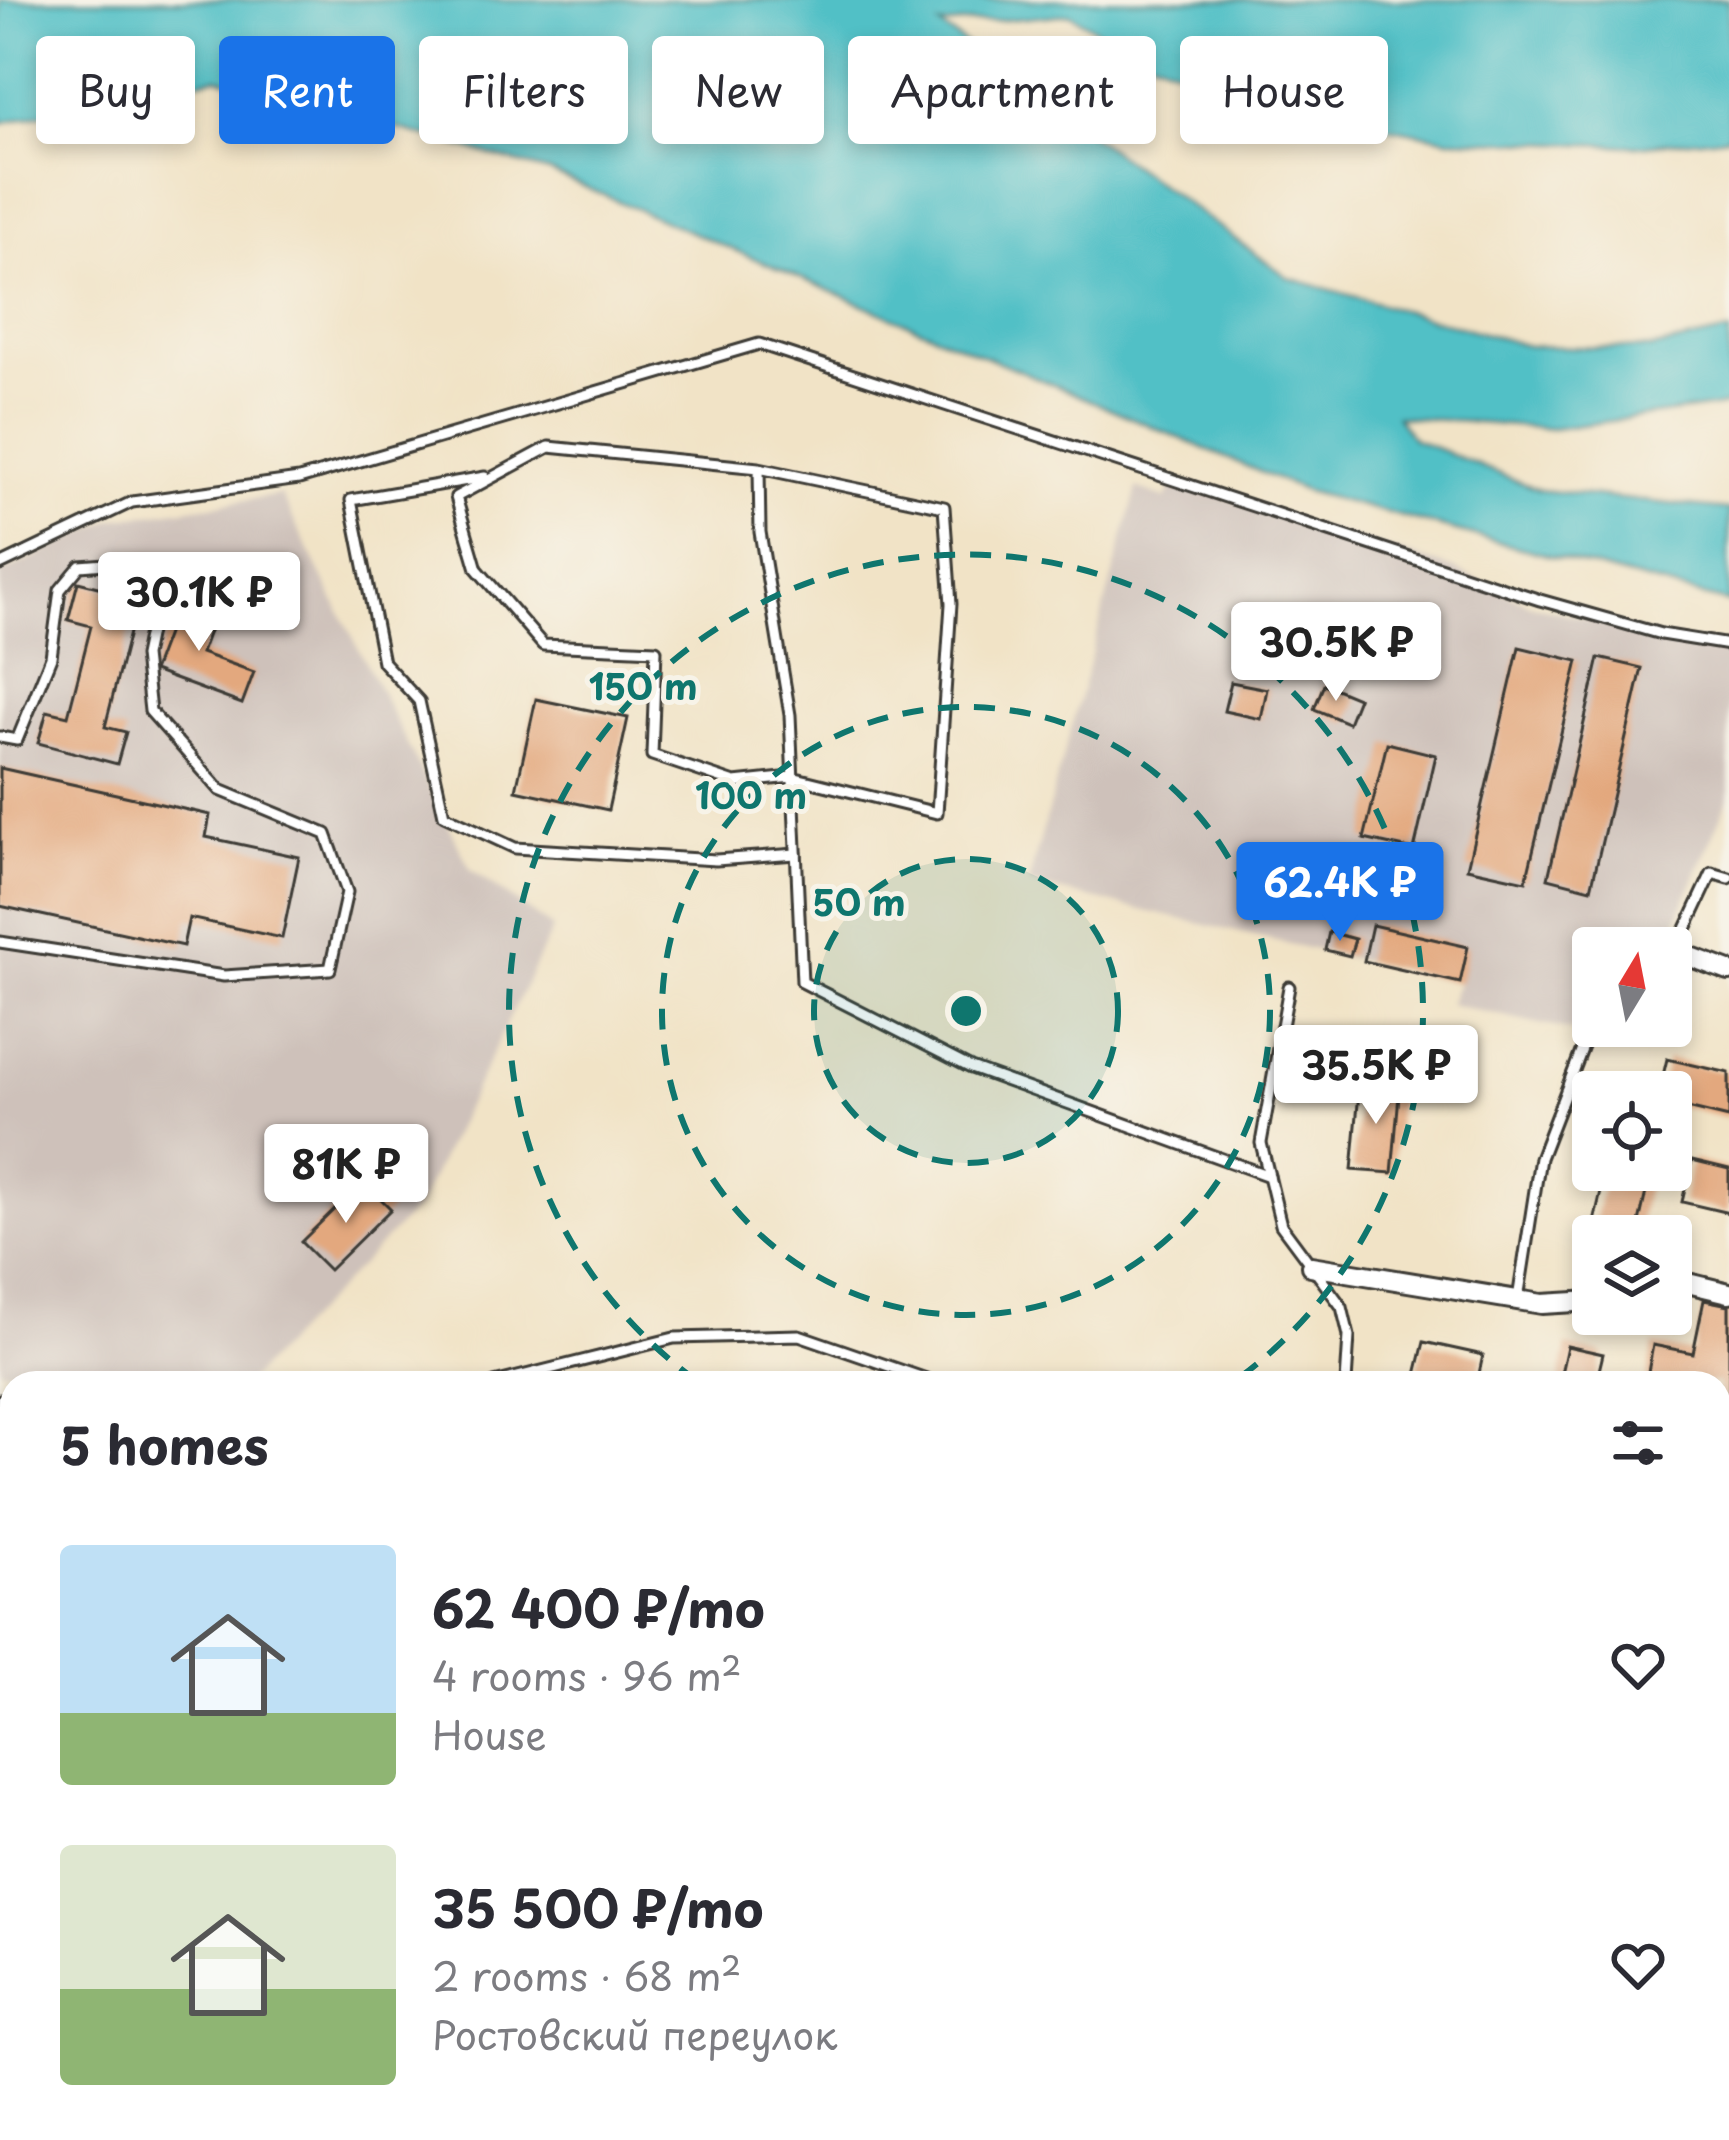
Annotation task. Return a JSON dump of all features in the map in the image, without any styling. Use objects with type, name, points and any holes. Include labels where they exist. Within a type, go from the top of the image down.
[{"type":"street","points":[[1692,959],[1729,971]]},
{"type":"street","points":[[1312,1266],[1542,1304],[1572,1302]]},
{"type":"street","points":[[1692,1284],[1729,1293]]},
{"type":"lane","points":[[0,565],[132,502],[298,479],[759,344],[1540,600],[1661,634],[1729,645]]},
{"type":"lane","points":[[549,447],[759,468],[944,507],[951,604],[937,813],[792,777],[734,783],[652,754],[656,650],[543,645],[477,569],[456,496],[549,447]]},
{"type":"lane","points":[[759,468],[760,532],[790,715],[802,982],[971,1068],[1269,1176]]},
{"type":"lane","points":[[496,475],[351,500],[383,662],[419,701],[444,815],[515,848],[716,860],[796,854]]},
{"type":"lane","points":[[0,737],[17,740],[28,717],[51,657],[61,590],[80,566],[119,563],[160,578],[143,656],[150,711],[220,790],[326,834],[347,892],[330,969],[224,976],[0,942]]},
{"type":"lane","points":[[1686,927],[1712,873],[1729,878]]},
{"type":"lane","points":[[1289,987],[1261,1143],[1281,1225],[1342,1307],[1349,1336],[1347,1371]]},
{"type":"lane","points":[[1518,1300],[1540,1158],[1583,1047]]},
{"type":"lane","points":[[542,1371],[674,1338],[799,1335],[903,1371]]},
{"type":"shaded area","points":[[1173,482],[1455,569],[1529,604],[1677,642],[1729,650],[1729,798],[1674,927],[1572,927],[1572,1031],[1449,1004],[1458,983],[1028,884],[1137,488],[1166,499]]},
{"type":"shaded area","points":[[281,495],[471,870],[553,928],[418,1206],[258,1371],[0,1369],[0,574],[113,519]]},
{"type":"water","points":[[0,0],[1729,0],[1729,136],[1637,146],[1449,139],[1388,127],[1388,36],[1180,36],[1180,70],[1156,60],[1156,36],[1107,36],[1070,14],[940,26],[954,36],[848,36],[848,144],[1103,144],[1289,278],[1528,346],[1651,349],[1729,332],[1729,405],[1552,429],[1396,416],[1413,439],[1539,490],[1729,510],[1729,603],[1305,491],[549,172],[451,144],[628,144],[628,36],[419,36],[419,135],[395,128],[395,36],[219,36],[219,78],[195,82],[195,36],[36,36],[36,115],[0,123]]},
{"type":"building","points":[[78,582],[138,597],[105,727],[126,732],[117,764],[38,743],[47,711],[68,716],[91,626],[68,620]]},
{"type":"building","points":[[182,594],[218,607],[201,653],[254,672],[242,704],[153,671]]},
{"type":"building","points":[[1519,647],[1578,661],[1526,881],[1467,868]]},
{"type":"building","points":[[1599,658],[1642,668],[1591,889],[1548,878]]},
{"type":"building","points":[[1231,682],[1267,689],[1261,719],[1224,711]]},
{"type":"building","points":[[1324,684],[1358,698],[1348,723],[1314,709]]},
{"type":"building","points":[[536,699],[628,718],[608,810],[516,790]]},
{"type":"building","points":[[1387,743],[1436,755],[1414,850],[1364,839]]},
{"type":"building","points":[[0,768],[210,815],[206,837],[299,857],[282,938],[189,918],[183,946],[0,906]]},
{"type":"building","points":[[1372,925],[1468,947],[1460,983],[1364,961]]},
{"type":"building","points":[[1329,932],[1355,939],[1350,956],[1325,950]]},
{"type":"building","points":[[1667,1059],[1729,1073],[1729,1118],[1692,1109],[1692,1071],[1664,1071]]},
{"type":"building","points":[[1360,1081],[1400,1084],[1392,1173],[1352,1170]]},
{"type":"building","points":[[1692,1160],[1729,1169],[1729,1213],[1682,1202],[1685,1191],[1692,1191]]},
{"type":"building","points":[[363,1181],[391,1209],[329,1270],[301,1242]]},
{"type":"building","points":[[1601,1191],[1646,1191],[1641,1215],[1596,1215]]},
{"type":"building","points":[[1704,1300],[1729,1305],[1729,1371],[1648,1371],[1653,1345],[1693,1353]]},
{"type":"building","points":[[1424,1342],[1483,1355],[1480,1371],[1417,1371]]},
{"type":"building","points":[[1567,1346],[1603,1354],[1599,1371],[1562,1371]]}]
